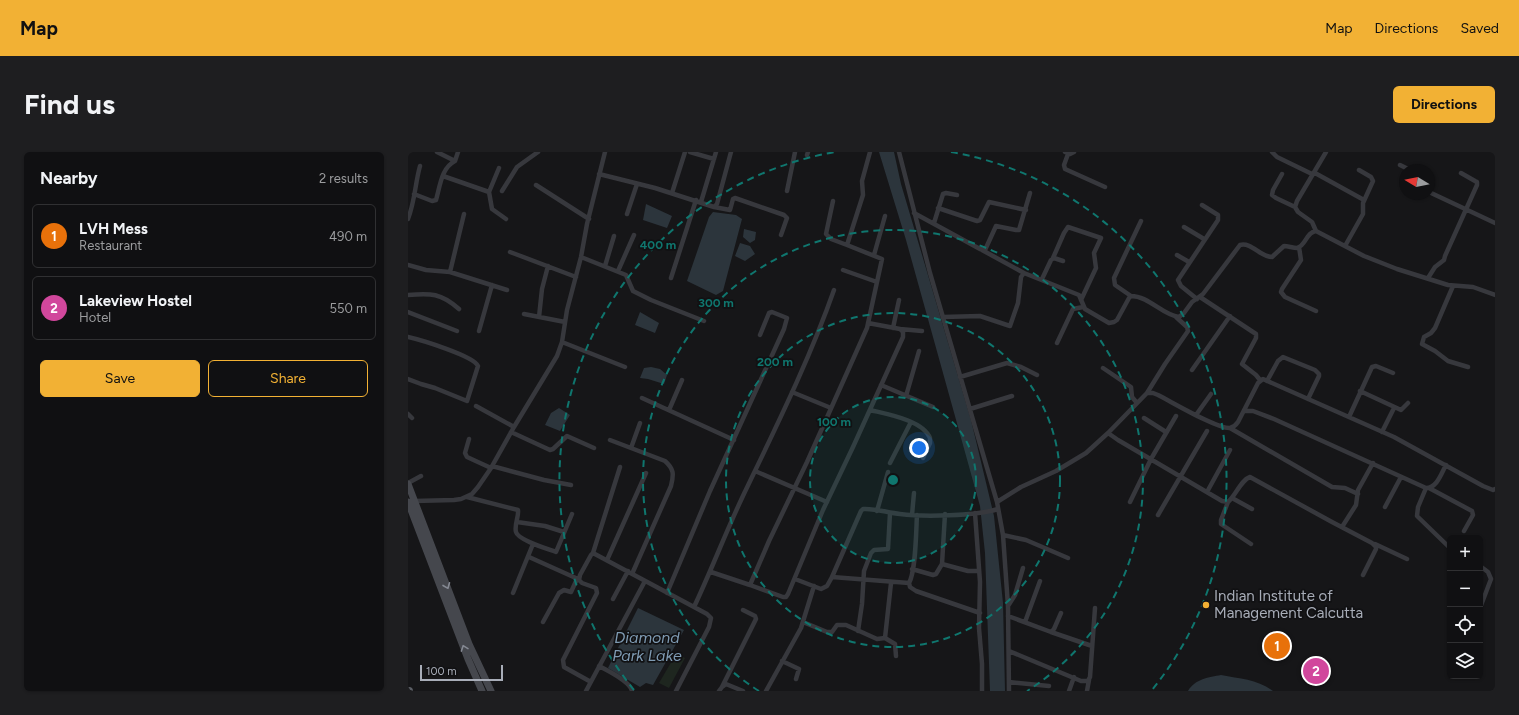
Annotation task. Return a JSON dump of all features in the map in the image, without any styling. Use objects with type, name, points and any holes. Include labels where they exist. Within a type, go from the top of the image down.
[{"type":"main road","points":[[408,484],[410,501],[482,691]]},
{"type":"main road","points":[[410,501],[491,691]]},
{"type":"street","points":[[436,152],[455,161]]},
{"type":"street","points":[[414,194],[434,201],[443,176],[448,166],[455,161],[458,152]]},
{"type":"street","points":[[502,191],[517,167],[538,152]]},
{"type":"street","points":[[467,497],[478,487],[492,467],[512,430],[557,356],[562,342],[565,322],[581,257],[588,219],[605,152]]},
{"type":"street","points":[[672,193],[685,152]]},
{"type":"street","points":[[690,152],[714,159]]},
{"type":"street","points":[[671,278],[716,152]]},
{"type":"street","points":[[714,206],[717,204],[731,152]]},
{"type":"street","points":[[787,191],[795,152]]},
{"type":"street","points":[[847,245],[863,195],[862,181],[870,152]]},
{"type":"street","points":[[899,152],[942,317],[997,502],[996,509],[1003,535],[1008,606],[1009,691]]},
{"type":"street","points":[[1272,152],[1277,157],[1312,174],[1315,173],[1364,200]]},
{"type":"street","points":[[1295,207],[1297,200],[1326,152]]},
{"type":"street","points":[[1069,153],[1064,165],[1065,169],[1104,187]]},
{"type":"street","points":[[408,219],[413,206],[420,166]]},
{"type":"street","points":[[499,168],[489,192],[492,209],[506,219]]},
{"type":"street","points":[[1345,246],[1363,214],[1364,200],[1373,182],[1371,177],[1359,170]]},
{"type":"street","points":[[1428,278],[1435,267],[1444,260],[1475,190],[1477,182],[1461,173]]},
{"type":"street","points":[[599,174],[730,210],[733,199],[735,198],[784,215],[787,218],[781,235]]},
{"type":"street","points":[[1282,174],[1272,194],[1276,198],[1295,207],[1298,212],[1312,222],[1316,231],[1364,256],[1415,276],[1428,278],[1453,286],[1473,287],[1495,295]]},
{"type":"street","points":[[443,176],[489,192]]},
{"type":"street","points":[[627,214],[637,184]]},
{"type":"street","points":[[536,185],[588,219]]},
{"type":"street","points":[[982,250],[986,249],[996,226],[1019,230],[1030,193]]},
{"type":"street","points":[[934,223],[943,194],[957,195]]},
{"type":"street","points":[[1435,195],[1495,223]]},
{"type":"street","points":[[750,585],[807,462],[868,323],[882,259],[831,238],[826,234],[833,201]]},
{"type":"street","points":[[938,208],[976,221],[980,220],[989,202],[1026,210]]},
{"type":"street","points":[[1202,205],[1214,212],[1218,217],[1214,226],[1179,277],[1178,283],[1180,286],[1230,316],[1256,334],[1256,338],[1242,364],[1260,380],[1263,379],[1382,432],[1446,465],[1490,490],[1495,489]]},
{"type":"street","points":[[914,213],[1024,273],[1079,295],[1082,300],[1083,307]]},
{"type":"street","points":[[450,272],[464,214]]},
{"type":"street","points":[[874,255],[885,216]]},
{"type":"street","points":[[997,502],[1021,487],[1056,471],[1086,453],[1147,393],[1188,331],[1187,327],[1176,317],[1150,302],[1136,296],[1131,296],[1117,287],[1114,282],[1114,278],[1141,221]]},
{"type":"street","points":[[1042,280],[1068,227],[1101,238],[1094,253],[1096,268],[1082,300]]},
{"type":"street","points":[[1184,227],[1204,239]]},
{"type":"street","points":[[1316,231],[1310,233],[1299,247],[1301,260],[1281,292],[1285,297],[1316,311]]},
{"type":"street","points":[[618,271],[634,235]]},
{"type":"street","points":[[605,266],[614,236]]},
{"type":"street","points":[[1176,317],[1182,316],[1192,302],[1199,298],[1240,245],[1248,246],[1270,257],[1274,256],[1284,246],[1299,247]]},
{"type":"street","points":[[510,252],[576,277]]},
{"type":"street","points":[[1177,256],[1189,262]]},
{"type":"street","points":[[581,257],[627,276],[632,290],[635,292],[704,321]]},
{"type":"street","points":[[1053,258],[1063,261]]},
{"type":"street","points":[[408,265],[426,270],[450,272],[507,290]]},
{"type":"street","points":[[539,317],[542,289],[548,266]]},
{"type":"street","points":[[843,270],[877,282]]},
{"type":"street","points":[[942,317],[980,316],[1010,326],[1019,298],[1021,277],[1024,273]]},
{"type":"street","points":[[479,331],[492,285]]},
{"type":"street","points":[[1453,286],[1435,328],[1432,333],[1424,337],[1422,344],[1435,351],[1448,361],[1468,367]]},
{"type":"street","points":[[694,607],[711,572],[741,500],[792,392],[822,323],[834,290]]},
{"type":"street","points":[[408,295],[438,295],[454,304],[459,309]]},
{"type":"street","points":[[1057,343],[1074,308],[1083,307],[1095,316],[1112,323],[1117,320],[1131,296]]},
{"type":"street","points":[[893,328],[899,300]]},
{"type":"street","points":[[408,312],[457,330]]},
{"type":"street","points":[[667,593],[710,491],[784,329],[787,318],[772,312],[768,313],[760,335]]},
{"type":"street","points":[[524,314],[565,322]]},
{"type":"street","points":[[1192,370],[1230,316]]},
{"type":"street","points":[[868,323],[893,328],[922,331]]},
{"type":"street","points":[[711,572],[786,597],[827,502],[903,337],[903,332],[900,329]]},
{"type":"street","points":[[408,336],[426,341],[469,358],[477,363],[478,366],[467,402],[436,388],[408,379]]},
{"type":"street","points":[[562,342],[625,367]]},
{"type":"street","points":[[906,396],[919,351]]},
{"type":"street","points":[[1267,381],[1278,361],[1283,357],[1315,370],[1318,372],[1319,376],[1308,399]]},
{"type":"street","points":[[960,377],[1007,363],[1021,367],[1037,375]]},
{"type":"street","points":[[1349,417],[1372,366],[1376,366],[1393,373]]},
{"type":"street","points":[[1103,368],[1131,387],[1132,397],[1137,403]]},
{"type":"street","points":[[670,410],[682,380]]},
{"type":"street","points":[[1230,428],[1234,426],[1244,411],[1260,380]]},
{"type":"street","points":[[881,385],[933,407]]},
{"type":"street","points":[[1360,391],[1401,410],[1408,403]]},
{"type":"street","points":[[792,392],[831,408]]},
{"type":"street","points":[[1147,393],[1158,395],[1213,423],[1230,428],[1332,487],[1345,488],[1358,494]]},
{"type":"street","points":[[1196,414],[1211,394]]},
{"type":"street","points":[[970,409],[1012,396]]},
{"type":"street","points":[[642,398],[734,440]]},
{"type":"street","points":[[476,406],[512,430],[550,450],[567,436],[594,448]]},
{"type":"street","points":[[1382,432],[1394,408]]},
{"type":"street","points":[[870,410],[894,415],[911,422],[926,432],[930,438],[923,458]]},
{"type":"street","points":[[1244,411],[1253,411],[1274,419],[1428,488],[1472,511],[1473,515],[1464,531]]},
{"type":"street","points":[[1130,502],[1151,459],[1176,416]]},
{"type":"street","points":[[1144,418],[1166,432]]},
{"type":"street","points":[[890,463],[911,422]]},
{"type":"street","points":[[631,448],[640,423]]},
{"type":"street","points":[[1158,515],[1207,431]]},
{"type":"street","points":[[1108,433],[1222,501],[1230,500],[1252,509]]},
{"type":"street","points":[[469,439],[465,453],[467,457],[492,467],[571,485]]},
{"type":"street","points":[[610,440],[665,461],[671,466],[674,474],[671,486],[630,573],[613,598]]},
{"type":"street","points":[[1206,492],[1230,450]]},
{"type":"street","points":[[1342,527],[1356,505],[1358,494],[1373,463]]},
{"type":"street","points":[[1446,465],[1435,485],[1428,488],[1418,507],[1417,516],[1447,545]]},
{"type":"street","points":[[543,622],[560,593],[564,590],[570,592],[590,554],[593,553],[620,468]]},
{"type":"street","points":[[755,471],[827,502]]},
{"type":"street","points":[[877,511],[888,472]]},
{"type":"street","points":[[607,560],[646,473]]},
{"type":"street","points":[[408,484],[421,476]]},
{"type":"street","points":[[1251,544],[1221,524],[1221,520],[1230,500],[1246,479],[1250,477],[1342,527],[1407,559]]},
{"type":"street","points":[[1385,507],[1401,477]]},
{"type":"street","points":[[914,493],[915,515],[912,569],[909,583],[910,587],[916,591],[980,613]]},
{"type":"street","points":[[410,501],[454,500],[467,497],[505,508],[517,509],[519,512],[516,532],[517,535],[533,544],[556,552],[572,514]]},
{"type":"street","points":[[795,579],[821,589],[826,586],[832,577],[861,511],[866,509],[915,515],[976,513],[996,509]]},
{"type":"street","points":[[858,631],[864,571],[874,550],[888,549],[890,513]]},
{"type":"street","points":[[976,513],[982,691]]},
{"type":"street","points":[[912,569],[935,575],[942,564],[945,514]]},
{"type":"street","points":[[517,522],[545,526],[564,532]]},
{"type":"street","points":[[1003,535],[1026,540],[1068,558]]},
{"type":"street","points":[[513,593],[529,557],[533,544]]},
{"type":"street","points":[[1363,575],[1376,549],[1375,544]]},
{"type":"street","points":[[593,553],[707,614],[710,618],[710,623],[676,691]]},
{"type":"street","points":[[529,557],[578,579],[582,583],[596,588],[597,593],[563,660],[564,667],[591,682]]},
{"type":"street","points":[[942,564],[968,571],[979,571]]},
{"type":"street","points":[[1008,606],[1013,600],[1023,568]]},
{"type":"street","points":[[1480,607],[1491,579],[1488,572],[1483,568]]},
{"type":"street","points":[[832,577],[909,583]]},
{"type":"street","points":[[586,691],[645,581]]},
{"type":"street","points":[[1025,622],[1040,581]]},
{"type":"street","points":[[885,638],[891,582]]},
{"type":"street","points":[[766,691],[801,628],[814,586]]},
{"type":"street","points":[[1087,691],[1095,608]]},
{"type":"street","points":[[721,689],[756,619],[755,616],[743,610]]},
{"type":"street","points":[[1051,632],[1054,629],[1061,613]]},
{"type":"street","points":[[1008,616],[1092,646]]},
{"type":"street","points":[[803,622],[827,632],[832,632],[837,625],[846,625],[877,639],[880,640],[885,638],[895,644],[896,656]]},
{"type":"street","points":[[1009,651],[1085,682],[1089,680]]},
{"type":"street","points":[[782,661],[799,669],[796,679]]},
{"type":"street","points":[[599,666],[627,683],[631,687],[632,691]]},
{"type":"street","points":[[1069,691],[1074,677]]},
{"type":"street","points":[[1009,682],[1049,686]]},
{"type":"street","points":[[721,689],[726,684],[743,691]]},
{"type":"shaded area","points":[[676,654],[685,658],[669,688],[659,683]]},
{"type":"water","points":[[879,152],[894,152],[901,184],[971,420],[994,516],[1003,603],[1005,691],[990,691],[985,553],[980,506],[906,240]]},
{"type":"water","points":[[646,204],[672,216],[667,228],[643,220]]},
{"type":"water","points":[[713,212],[736,215],[742,219],[723,291],[716,295],[687,281],[709,217]]},
{"type":"water","points":[[744,229],[756,232],[755,240],[750,243],[743,237]]},
{"type":"water","points":[[740,243],[750,246],[755,254],[745,261],[735,256]]},
{"type":"water","points":[[640,312],[659,323],[655,333],[635,325]]},
{"type":"water","points":[[651,367],[660,369],[667,375],[664,384],[640,378],[644,368]]},
{"type":"water","points":[[559,408],[570,415],[560,431],[545,425],[551,413]]},
{"type":"water","name":"Diamond Park Lake","points":[[638,608],[684,630],[653,685],[646,683],[640,687],[608,668]]},
{"type":"water","points":[[1221,675],[1255,682],[1273,691],[1188,691],[1198,681]]},
{"type":"place","name":"Indian Institute of Management Calcutta","points":[[1206,605]]},
{"type":"place","name":"LVH Mess","points":[[1277,646]]},
{"type":"place","name":"Lakeview Hostel","points":[[1316,671]]}]
